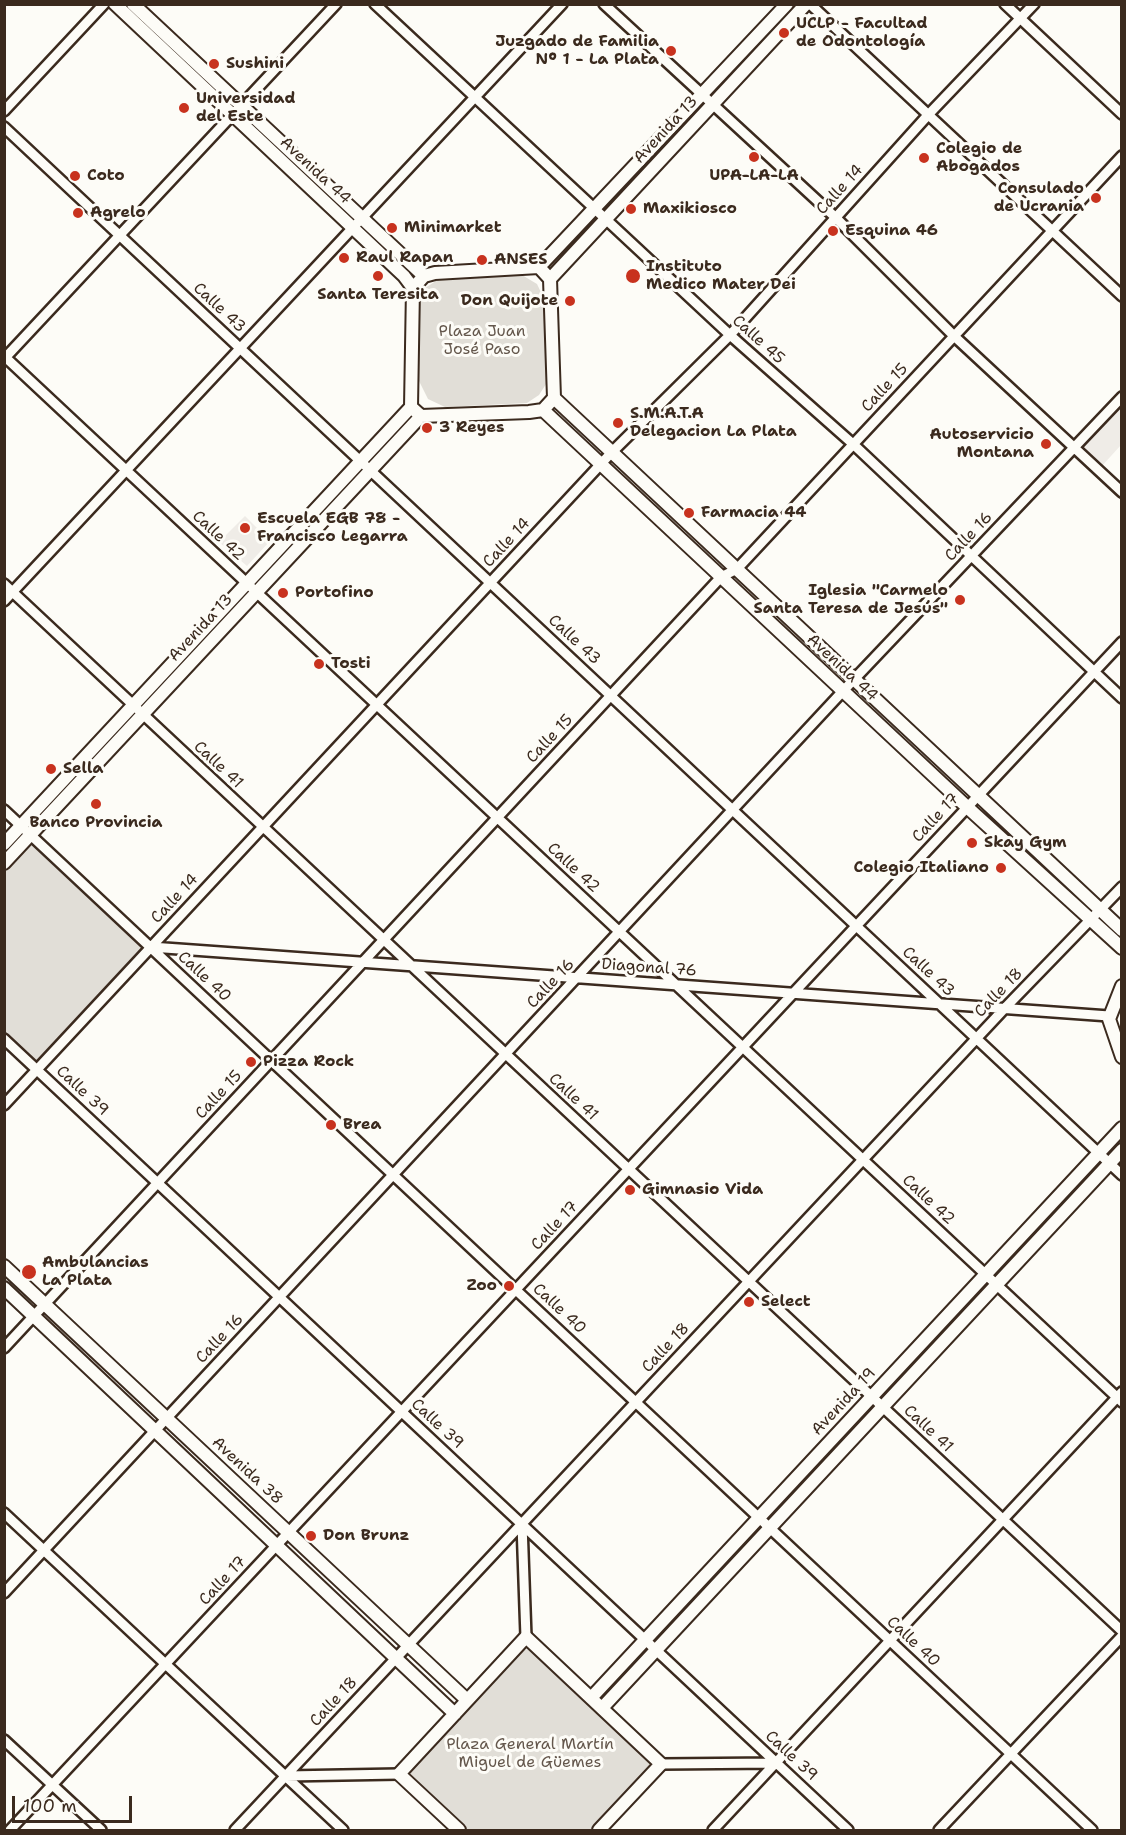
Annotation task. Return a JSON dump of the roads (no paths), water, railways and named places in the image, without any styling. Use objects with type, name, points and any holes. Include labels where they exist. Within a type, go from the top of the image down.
[{"type":"main road","name":"Avenida 44","points":[[115,4],[232,116],[357,224],[424,276]]},
{"type":"main road","name":"Avenida 44","points":[[133,4],[241,106],[357,224],[413,288]]},
{"type":"main road","name":"Avenida 13","points":[[539,267],[788,4]]},
{"type":"main road","name":"Avenida 13","points":[[550,279],[808,4]]},
{"type":"main road","points":[[539,267],[550,279],[554,398],[543,410],[421,416],[411,406],[413,288],[424,276],[539,267]]},
{"type":"main road","name":"Avenida 44","points":[[554,398],[1122,930]]},
{"type":"main road","name":"Avenida 13","points":[[4,844],[411,406]]},
{"type":"main road","name":"Avenida 44","points":[[543,410],[967,807],[1122,948]]},
{"type":"main road","name":"Avenida 13","points":[[4,863],[421,416]]},
{"type":"main road","points":[[1122,986],[1109,1016],[1122,1057]]},
{"type":"main road","name":"Avenida 19","points":[[591,1698],[1122,1128]]},
{"type":"main road","name":"Avenida 19","points":[[602,1708],[1122,1150]]},
{"type":"main road","name":"Avenida 38","points":[[4,1266],[467,1700]]},
{"type":"main road","name":"Avenida 38","points":[[4,1288],[455,1714]]},
{"type":"main road","points":[[459,1830],[399,1774],[526,1637],[661,1764],[604,1829]]},
{"type":"street","points":[[4,111],[104,4]]},
{"type":"street","points":[[5,358],[336,4]]},
{"type":"street","name":"Calle 45","points":[[375,4],[605,220],[853,444],[1122,698]]},
{"type":"street","points":[[4,602],[562,4]]},
{"type":"street","points":[[604,4],[835,217],[954,336],[1073,449],[1122,492]]},
{"type":"street","points":[[808,4],[1122,296]]},
{"type":"street","points":[[1005,4],[1122,114]]},
{"type":"street","name":"Calle 14","points":[[4,1106],[612,452],[730,335],[928,115],[1034,4]]},
{"type":"street","name":"Calle 43","points":[[4,128],[1122,1175]]},
{"type":"street","name":"Calle 15","points":[[4,1348],[721,577],[737,569],[1122,156]]},
{"type":"street","name":"Calle 42","points":[[5,358],[985,1275],[1120,1397]]},
{"type":"street","name":"Calle 16","points":[[4,1593],[579,978],[843,691],[1122,397]]},
{"type":"street","name":"Calle 41","points":[[4,584],[1122,1631]]},
{"type":"street","name":"Calle 17","points":[[10,1830],[1122,642]]},
{"type":"street","name":"Calle 40","points":[[4,810],[1092,1830]]},
{"type":"street","name":"Calle 18","points":[[235,1830],[1004,1009],[1122,887]]},
{"type":"street","name":"Diagonal 76","points":[[151,947],[675,984],[791,995],[1109,1016]]},
{"type":"street","name":"Calle 39","points":[[4,1039],[848,1830]]},
{"type":"street","points":[[713,1830],[1120,1397]]},
{"type":"street","points":[[4,1513],[344,1830]]},
{"type":"street","points":[[522,1524],[526,1637]]},
{"type":"street","points":[[939,1830],[1122,1636]]},
{"type":"street","points":[[4,1740],[101,1830]]},
{"type":"street","points":[[661,1764],[776,1763]]},
{"type":"street","points":[[286,1776],[399,1774]]},
{"type":"place","name":"UCLP - Facultad de Odontología","points":[[784,33]]},
{"type":"place","name":"Juzgado de Familia Nº 1 - La Plata","points":[[671,51]]},
{"type":"place","name":"Sushini","points":[[214,64]]},
{"type":"place","name":"Universidad del Este","points":[[184,108]]},
{"type":"place","name":"UPA-LA-LA","points":[[754,157]]},
{"type":"place","name":"Colegio de Abogados","points":[[924,158]]},
{"type":"place","name":"Coto","points":[[75,176]]},
{"type":"place","name":"Consulado de Ucrania","points":[[1096,198]]},
{"type":"place","name":"Maxikiosco","points":[[631,209]]},
{"type":"place","name":"Agrelo","points":[[78,213]]},
{"type":"place","name":"Minimarket","points":[[392,228]]},
{"type":"place","name":"Esquina 46","points":[[833,231]]},
{"type":"place","name":"Raul Rapan","points":[[344,258]]},
{"type":"place","name":"ANSES","points":[[482,260]]},
{"type":"place","name":"Santa Teresita","points":[[378,276]]},
{"type":"place","name":"Instituto Medico Mater Dei","points":[[633,276]]},
{"type":"place","name":"Don Quijote","points":[[570,301]]},
{"type":"place","name":"S.M.A.T.A Delegacion La Plata","points":[[618,423]]},
{"type":"place","name":"3 Reyes","points":[[427,428]]},
{"type":"place","name":"Autoservicio Montana","points":[[1046,444]]},
{"type":"place","name":"Farmacia 44","points":[[689,513]]},
{"type":"place","name":"Escuela EGB 78 - Francisco Legarra","points":[[245,528]]},
{"type":"place","name":"Portofino","points":[[283,593]]},
{"type":"place","name":"Iglesia \"Carmelo Santa Teresa de Jesús\"","points":[[960,600]]},
{"type":"place","name":"Tosti","points":[[319,664]]},
{"type":"place","name":"Sella","points":[[51,769]]},
{"type":"place","name":"Banco Provincia","points":[[96,804]]},
{"type":"place","name":"Skay Gym","points":[[972,843]]},
{"type":"place","name":"Colegio Italiano","points":[[1001,868]]},
{"type":"place","name":"Pizza Rock","points":[[251,1062]]},
{"type":"place","name":"Brea","points":[[331,1125]]},
{"type":"place","name":"Gimnasio Vida","points":[[630,1190]]},
{"type":"place","name":"Ambulancias La Plata","points":[[29,1272]]},
{"type":"place","name":"Zoo","points":[[509,1286]]},
{"type":"place","name":"Select","points":[[749,1302]]},
{"type":"place","name":"Don Brunz","points":[[311,1536]]},
{"type":"park label","name":"Plaza Juan José Paso","points":[[482,341]]},
{"type":"park label","name":"Plaza General Martín Miguel de Güemes","points":[[530,1754]]}]
